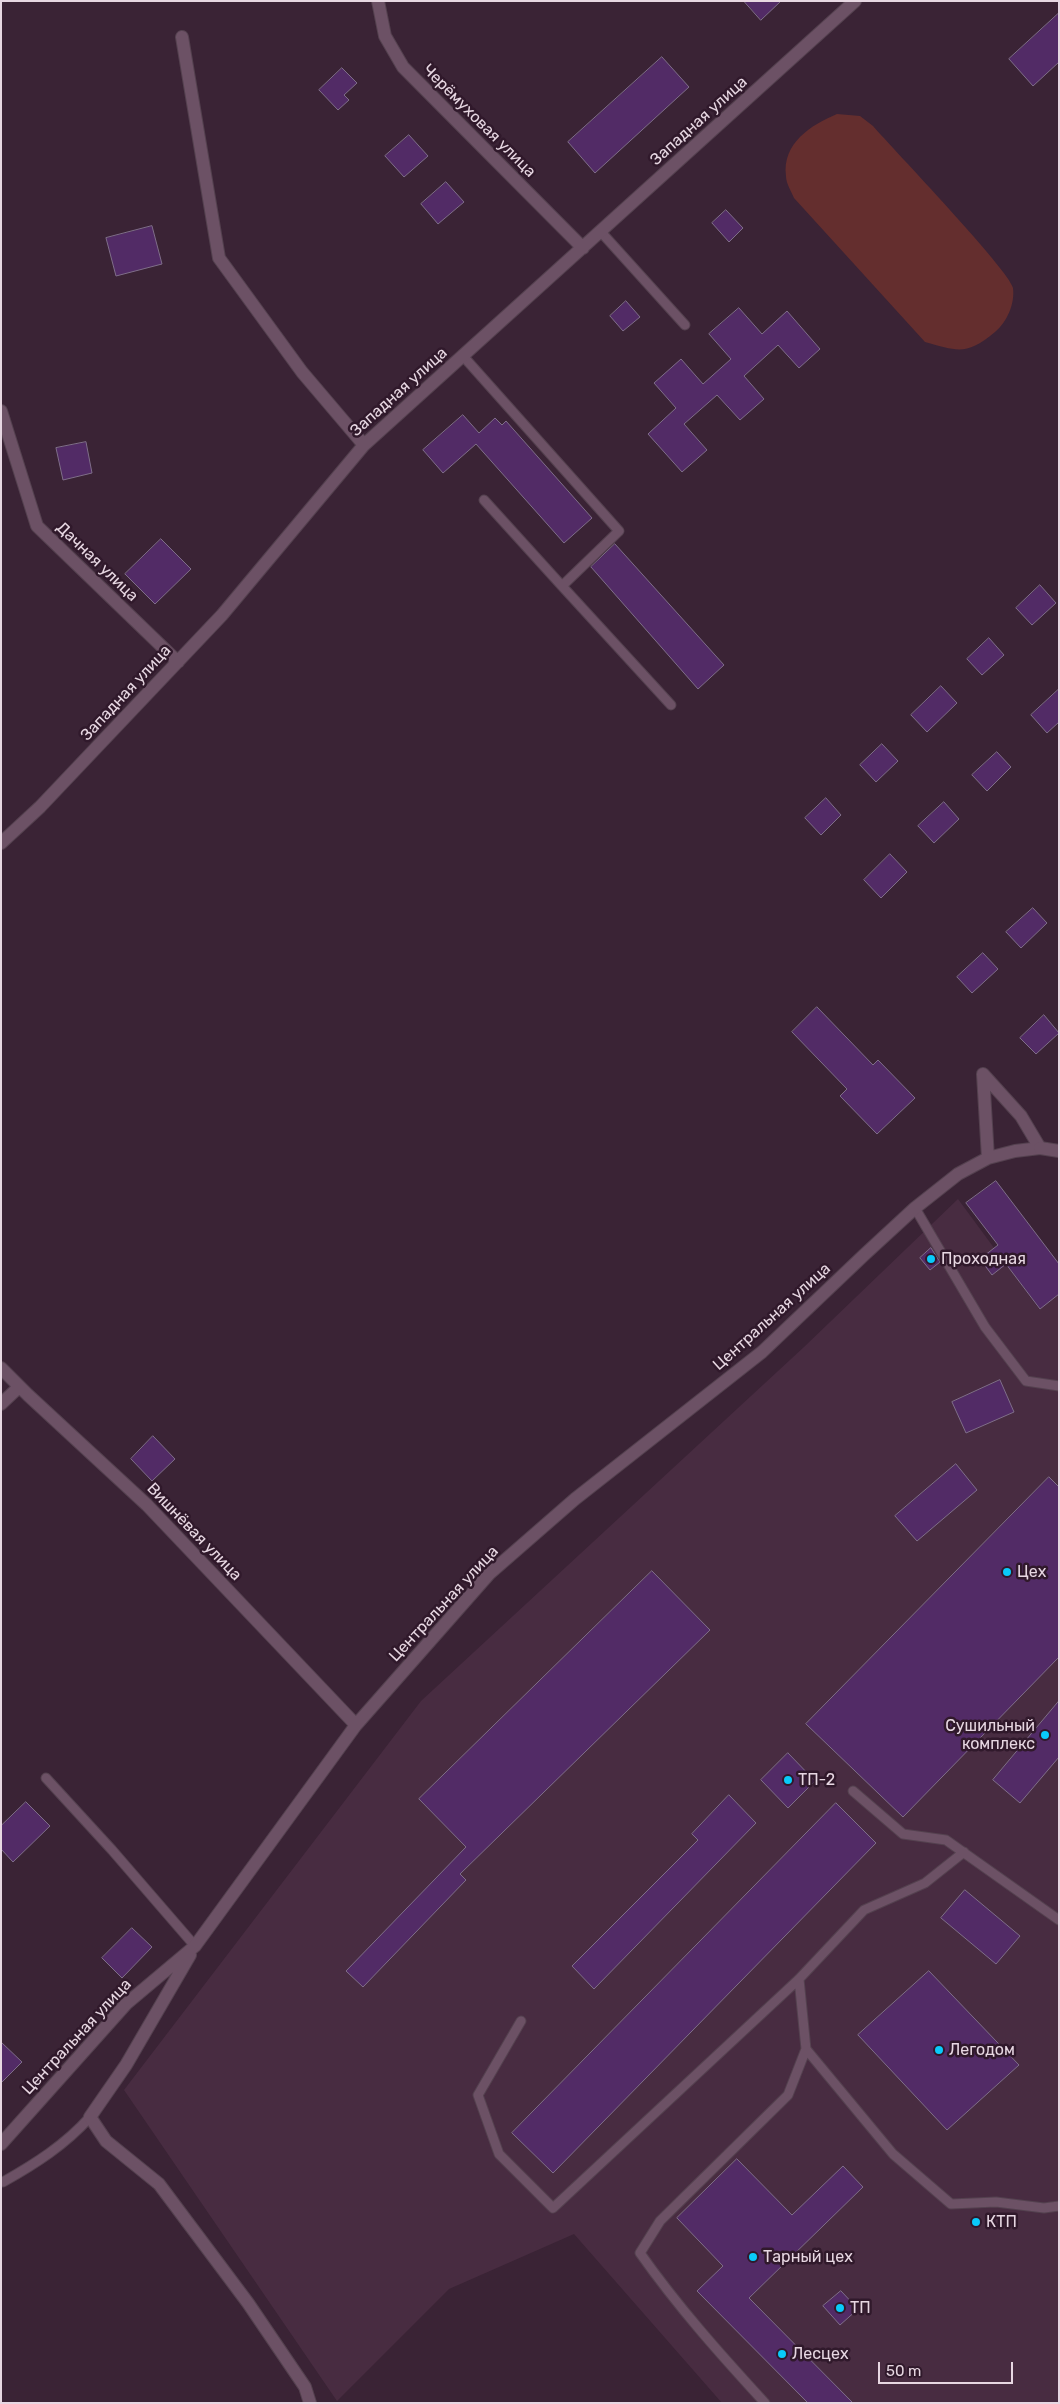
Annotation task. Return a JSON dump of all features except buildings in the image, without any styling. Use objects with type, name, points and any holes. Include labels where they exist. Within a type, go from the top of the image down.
[{"type":"street","name":"Черёмуховая улица","points":[[378,1],[385,36],[403,67],[583,248]]},
{"type":"street","name":"Западная улица","points":[[1,843],[40,807],[222,615],[364,445],[854,1]]},
{"type":"street","points":[[182,37],[219,258],[302,372],[364,445]]},
{"type":"street","name":"Дачная улица","points":[[1,411],[37,526],[178,662]]},
{"type":"street","points":[[988,1158],[983,1074],[1021,1116],[1040,1148]]},
{"type":"street","name":"Центральная улица","points":[[1,2144],[126,2004],[195,1946],[356,1725],[489,1574],[575,1499],[762,1352],[916,1208],[958,1174],[988,1158],[1015,1151],[1040,1148],[1059,1151]]},
{"type":"street","name":"Вишнёвая улица","points":[[1,1368],[19,1387],[147,1505],[356,1725]]},
{"type":"street","points":[[1,1404],[19,1387]]},
{"type":"street","points":[[195,1946],[126,2065],[90,2118],[106,2140],[159,2184],[248,2303],[305,2387],[310,2403]]},
{"type":"lane","points":[[601,232],[685,325]]},
{"type":"lane","points":[[463,356],[619,532],[562,586]]},
{"type":"lane","points":[[484,500],[671,705]]},
{"type":"lane","points":[[916,1208],[985,1327],[1026,1381],[1059,1386]]},
{"type":"lane","points":[[46,1778],[112,1850],[195,1946]]},
{"type":"lane","points":[[853,1791],[903,1834],[946,1840],[1059,1920]]},
{"type":"lane","points":[[521,2020],[478,2095],[499,2154],[553,2208],[799,1979],[864,1910],[925,1883],[964,1852]]},
{"type":"lane","points":[[765,2403],[712,2345],[667,2290],[640,2253],[660,2221],[788,2095],[806,2049],[799,1979]]},
{"type":"lane","points":[[806,2049],[893,2154],[951,2204],[996,2202],[1044,2208],[1059,2206]]},
{"type":"lane","points":[[3,2182],[32,2166],[71,2138],[90,2118]]},
{"type":"shaded area","points":[[837,114],[860,116],[873,126],[973,235],[1007,277],[1013,288],[1013,300],[1009,312],[999,328],[985,340],[969,348],[961,349],[946,348],[925,342],[794,198],[786,179],[786,164],[789,154],[800,137],[808,130]]},
{"type":"shaded area","points":[[958,1199],[1039,1309],[1059,1294],[1059,2403],[722,2403],[574,2234],[449,2289],[337,2401],[124,2090],[421,1701],[804,1347]]},
{"type":"place","name":"Проходная","points":[[931,1259]]},
{"type":"place","name":"Цех","points":[[1007,1572]]},
{"type":"place","name":"Сушильный комплекс","points":[[1045,1735]]},
{"type":"place","name":"ТП-2","points":[[788,1780]]},
{"type":"place","name":"Легодом","points":[[939,2050]]},
{"type":"place","name":"КТП","points":[[976,2222]]},
{"type":"place","name":"Тарный цех","points":[[753,2257]]},
{"type":"place","name":"ТП","points":[[840,2308]]},
{"type":"place","name":"Лесцех","points":[[782,2354]]}]
